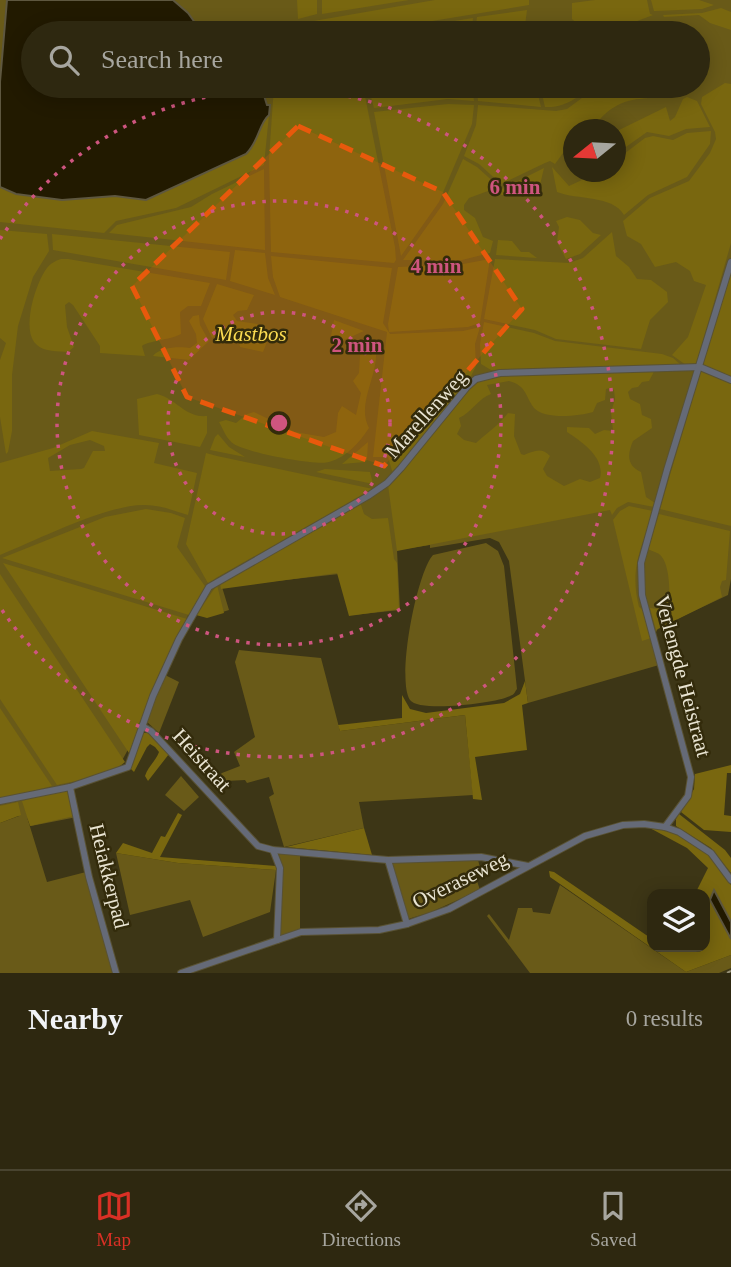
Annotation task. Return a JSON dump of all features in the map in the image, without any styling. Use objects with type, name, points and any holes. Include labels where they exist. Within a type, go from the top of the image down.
[{"type":"street","name":"Verlengde Heistraat","points":[[665,827],[688,796],[691,777],[642,595],[640,570],[667,470],[731,262]]},
{"type":"street","points":[[700,367],[731,380]]},
{"type":"street","name":"Marellenweg","points":[[142,726],[153,695],[209,587],[368,496],[387,482],[476,379],[500,373],[700,367]]},
{"type":"street","name":"Heistraat","points":[[0,801],[70,787],[128,767],[142,726],[151,731],[258,846],[273,850],[388,860],[481,857],[529,866]]},
{"type":"street","name":"Heiakkerpad","points":[[70,787],[89,877],[116,973]]},
{"type":"street","name":"Overaseweg","points":[[181,973],[300,932],[372,931],[407,924],[449,909],[585,836],[606,828],[644,824],[665,827],[695,840],[711,853],[731,880]]},
{"type":"street","points":[[273,850],[280,868],[277,940]]},
{"type":"street","points":[[388,860],[407,924]]},
{"type":"highlighted area","points":[[298,126],[443,192],[522,309],[384,466],[187,397],[132,286]]},
{"type":"green space","name":"Mastbos","points":[[0,0],[731,0],[731,579],[728,595],[658,628],[653,639],[659,665],[528,703],[509,561],[499,542],[490,538],[430,548],[430,545],[397,550],[400,610],[353,615],[339,574],[222,587],[229,610],[207,617],[189,613],[138,731],[118,768],[66,785],[77,817],[31,826],[27,817],[47,882],[86,872],[115,973],[0,973],[0,823],[19,816],[0,810]]},
{"type":"green space","points":[[297,0],[317,0],[317,14],[298,19]]},
{"type":"green space","points":[[322,0],[409,0],[322,14]]},
{"type":"green space","points":[[435,0],[529,0],[529,5],[432,21],[314,21]]},
{"type":"green space","points":[[647,0],[650,14],[653,15],[637,21],[574,21],[572,3]]},
{"type":"green space","points":[[651,0],[699,0],[714,5],[702,9],[654,11]]},
{"type":"green space","points":[[721,8],[731,12],[731,30],[710,23],[699,15],[663,15],[702,13]]},
{"type":"green space","points":[[527,10],[526,21],[476,21],[477,17]]},
{"type":"green space","points":[[725,83],[731,84],[731,243],[696,365],[686,365],[672,355],[688,337],[706,285],[694,281],[690,271],[676,262],[655,267],[641,244],[627,236],[623,221],[650,198],[689,181],[710,153],[716,139],[715,132],[701,104],[702,98],[710,98],[710,92]]},
{"type":"green space","points":[[273,98],[365,98],[395,247],[394,263],[271,252],[269,158]]},
{"type":"green space","points":[[371,98],[474,98],[474,101],[448,99],[374,108]]},
{"type":"green space","points":[[478,98],[539,98],[541,107],[478,101]]},
{"type":"green space","points":[[543,98],[576,98],[568,103],[545,107]]},
{"type":"green space","points":[[582,98],[646,98],[619,104],[600,119],[563,119],[563,153],[555,164],[550,161],[501,184],[479,164],[464,156],[476,125],[478,105],[556,111],[567,109]]},
{"type":"green space","points":[[690,98],[697,101],[710,127],[686,129],[669,136],[647,132],[626,147],[626,127],[666,107],[670,121],[675,117],[683,99]]},
{"type":"green space","points":[[448,104],[474,105],[472,124],[439,202],[401,256],[374,112]]},
{"type":"green space","points":[[269,115],[264,165],[176,208],[116,221],[104,233],[0,222],[0,187],[9,192],[62,200],[115,196],[146,200],[246,154],[264,119]]},
{"type":"green space","points":[[711,131],[710,144],[687,177],[648,195],[624,215],[612,204],[557,192],[552,167],[569,186],[578,182],[626,182],[626,152],[645,138],[653,136],[673,140],[687,133]]},
{"type":"green space","points":[[463,159],[477,167],[497,185],[497,194],[488,191],[469,198],[464,205],[464,210],[475,218],[483,237],[493,241],[490,253],[462,260],[403,260],[443,204]]},
{"type":"green space","points":[[544,168],[540,185],[501,195],[502,189]]},
{"type":"green space","points":[[264,169],[265,250],[109,233],[117,225],[191,207]]},
{"type":"green space","points":[[567,217],[580,220],[593,233],[601,235],[580,254],[566,259],[557,242],[559,227],[556,221]]},
{"type":"green space","points":[[0,230],[47,234],[49,251],[33,277],[18,326],[12,375],[12,431],[6,454],[0,417],[0,360],[6,343],[0,338]]},
{"type":"green space","points":[[612,232],[616,256],[629,267],[637,279],[651,280],[667,292],[668,302],[650,320],[641,349],[556,339],[535,330],[484,319],[495,259],[569,263],[583,258]]},
{"type":"green space","points":[[52,234],[230,252],[226,280],[53,250]]},
{"type":"green space","points":[[498,240],[512,241],[521,252],[529,252],[537,258],[496,255]]},
{"type":"green space","points":[[235,250],[265,253],[268,278],[275,295],[230,281]]},
{"type":"green space","points":[[271,256],[392,268],[383,323],[390,334],[463,331],[480,327],[475,344],[476,366],[470,378],[454,402],[393,474],[388,457],[373,457],[387,332],[280,297],[273,277]]},
{"type":"green space","points":[[61,259],[210,283],[201,306],[188,306],[180,312],[181,334],[142,346],[145,356],[100,353],[100,346],[69,302],[65,305],[67,327],[74,347],[68,352],[52,351],[40,347],[32,338],[30,318],[43,275],[50,265]]},
{"type":"green space","points":[[490,259],[480,323],[468,327],[389,332],[398,267],[463,264]]},
{"type":"green space","points":[[731,267],[731,377],[703,365]]},
{"type":"green space","points":[[217,284],[254,295],[247,310],[233,315],[237,321],[257,324],[264,330],[267,342],[263,352],[240,347],[237,335],[227,330],[212,338],[203,319]]},
{"type":"green space","points":[[199,315],[200,325],[209,341],[189,360],[153,356],[165,349],[190,348],[197,343],[196,334],[189,321],[193,316]]},
{"type":"green space","points":[[334,320],[364,331],[333,345],[330,341]]},
{"type":"green space","points":[[484,322],[534,333],[555,341],[662,354],[681,365],[491,370],[481,364],[480,344]]},
{"type":"green space","points":[[375,344],[375,365],[365,408],[369,428],[357,444],[341,457],[322,463],[281,458],[241,447],[225,434],[219,422],[226,420],[236,423],[254,412],[295,432],[324,437],[336,432],[338,413],[342,406],[356,415],[361,393],[353,381],[359,373],[360,355]]},
{"type":"green space","points":[[656,368],[649,381],[642,382],[628,392],[630,399],[640,404],[642,415],[651,419],[652,428],[633,441],[629,455],[633,467],[641,472],[646,497],[655,503],[654,507],[628,502],[617,508],[612,515],[610,510],[397,551],[388,485],[474,383],[490,375]],"holes":[[[509,381],[515,383],[534,408],[554,416],[593,412],[597,403],[605,400],[606,389],[614,390],[615,399],[611,412],[613,431],[604,430],[595,434],[589,428],[567,427],[567,432],[596,457],[601,470],[600,478],[590,482],[580,479],[564,486],[547,476],[543,469],[550,456],[547,453],[538,451],[521,454],[514,436],[515,414],[508,413],[476,443],[464,440],[457,434],[461,426],[459,418],[491,394],[487,385]]]},
{"type":"green space","points":[[701,370],[731,382],[731,526],[660,509]]},
{"type":"green space","points":[[157,394],[193,414],[207,416],[207,433],[200,447],[139,435],[137,399]]},
{"type":"green space","points":[[92,431],[159,443],[154,463],[197,473],[188,515],[156,506],[130,506],[93,516],[0,555],[0,463],[53,448]],"holes":[[[90,440],[104,446],[105,451],[93,451],[84,468],[50,471],[48,458],[70,445]]]},
{"type":"green space","points":[[218,434],[229,447],[245,457],[210,450]]},
{"type":"green space","points":[[368,442],[365,462],[342,464]]},
{"type":"green space","points":[[206,453],[373,489],[216,578],[209,585],[186,544]]},
{"type":"green space","points":[[325,469],[370,472],[373,484],[316,472]]},
{"type":"green space","points":[[360,502],[364,514],[372,519],[388,518],[394,559],[397,563],[399,609],[349,616],[337,573],[221,589],[220,583]]},
{"type":"green space","points":[[629,506],[653,511],[636,569],[639,607],[643,610],[651,638],[642,641],[613,520],[620,511]]},
{"type":"green space","points":[[146,509],[185,518],[177,547],[207,589],[189,615],[2,558],[105,517]]},
{"type":"green space","points":[[659,514],[730,531],[726,580],[722,581],[720,587],[722,597],[656,630],[650,608],[658,609],[669,605],[668,578],[663,558],[648,549]]},
{"type":"green space","points":[[486,543],[498,551],[504,566],[517,689],[513,695],[502,699],[475,704],[416,704],[410,700],[406,688],[405,671],[410,626],[427,565],[433,555]]},
{"type":"green space","points":[[3,563],[187,619],[160,671],[129,753]]},
{"type":"green space","points":[[0,574],[125,762],[118,767],[92,777],[57,785],[0,699]]},
{"type":"green space","points":[[217,585],[224,613],[207,618],[196,615]]},
{"type":"green space","points":[[239,650],[321,658],[340,731],[465,715],[473,795],[359,802],[364,828],[284,847],[269,797],[274,794],[269,777],[247,783],[245,780],[226,781],[220,788],[213,781],[222,773],[240,766],[234,752],[255,737],[235,662]]},
{"type":"green space","points":[[165,675],[179,682],[159,733],[146,721]]},
{"type":"green space","points":[[525,681],[528,703],[522,705],[527,750],[475,757],[482,800],[473,799],[465,715],[340,731],[338,725],[402,718],[402,695],[410,709],[426,713],[504,703],[520,694]]},
{"type":"green space","points":[[0,708],[52,786],[0,799]]},
{"type":"green space","points":[[143,733],[149,733],[169,754],[148,781],[146,772],[159,752],[155,747],[150,744],[147,747],[134,772],[129,767]]},
{"type":"green space","points":[[731,765],[731,773],[727,773],[724,815],[731,816],[731,832],[704,830],[681,812],[694,789],[695,774]]},
{"type":"green space","points":[[181,776],[199,797],[184,811],[165,795]]},
{"type":"green space","points":[[68,789],[74,816],[30,826],[22,801]]},
{"type":"green space","points":[[18,802],[21,815],[0,823],[0,806]]},
{"type":"green space","points":[[178,813],[182,815],[160,857],[276,866],[276,870],[178,863],[116,853],[123,843],[152,853],[161,836],[165,837]]},
{"type":"green space","points":[[679,814],[725,850],[731,858],[731,873],[711,848],[676,826]]},
{"type":"green space","points":[[648,827],[674,831],[708,854],[731,885],[731,955],[686,972],[657,952],[710,952],[710,889],[698,889],[708,868],[687,848]]},
{"type":"green space","points":[[364,828],[372,855],[286,847]]},
{"type":"green space","points":[[275,851],[300,855],[300,931],[280,937],[281,862]]},
{"type":"green space","points":[[116,853],[178,863],[276,870],[270,912],[203,937],[190,900],[130,915]]},
{"type":"green space","points":[[478,860],[482,875],[476,878],[480,890],[408,919],[392,863]]},
{"type":"green space","points":[[549,871],[647,936],[647,945],[550,877]]},
{"type":"green space","points":[[560,885],[647,945],[647,952],[657,952],[686,972],[731,955],[731,968],[719,973],[530,973],[487,916],[489,914],[509,940],[518,908],[532,908],[533,912],[550,914]]},
{"type":"shaded area","points":[[7,0],[173,0],[194,21],[21,21],[21,98],[265,98],[267,105],[270,105],[269,115],[246,154],[146,200],[115,196],[62,200],[16,194],[0,187],[0,82]]},
{"type":"shaded area","points":[[714,890],[731,922],[731,939],[710,900]]},
{"type":"railway","points":[[727,973],[731,971]]}]
